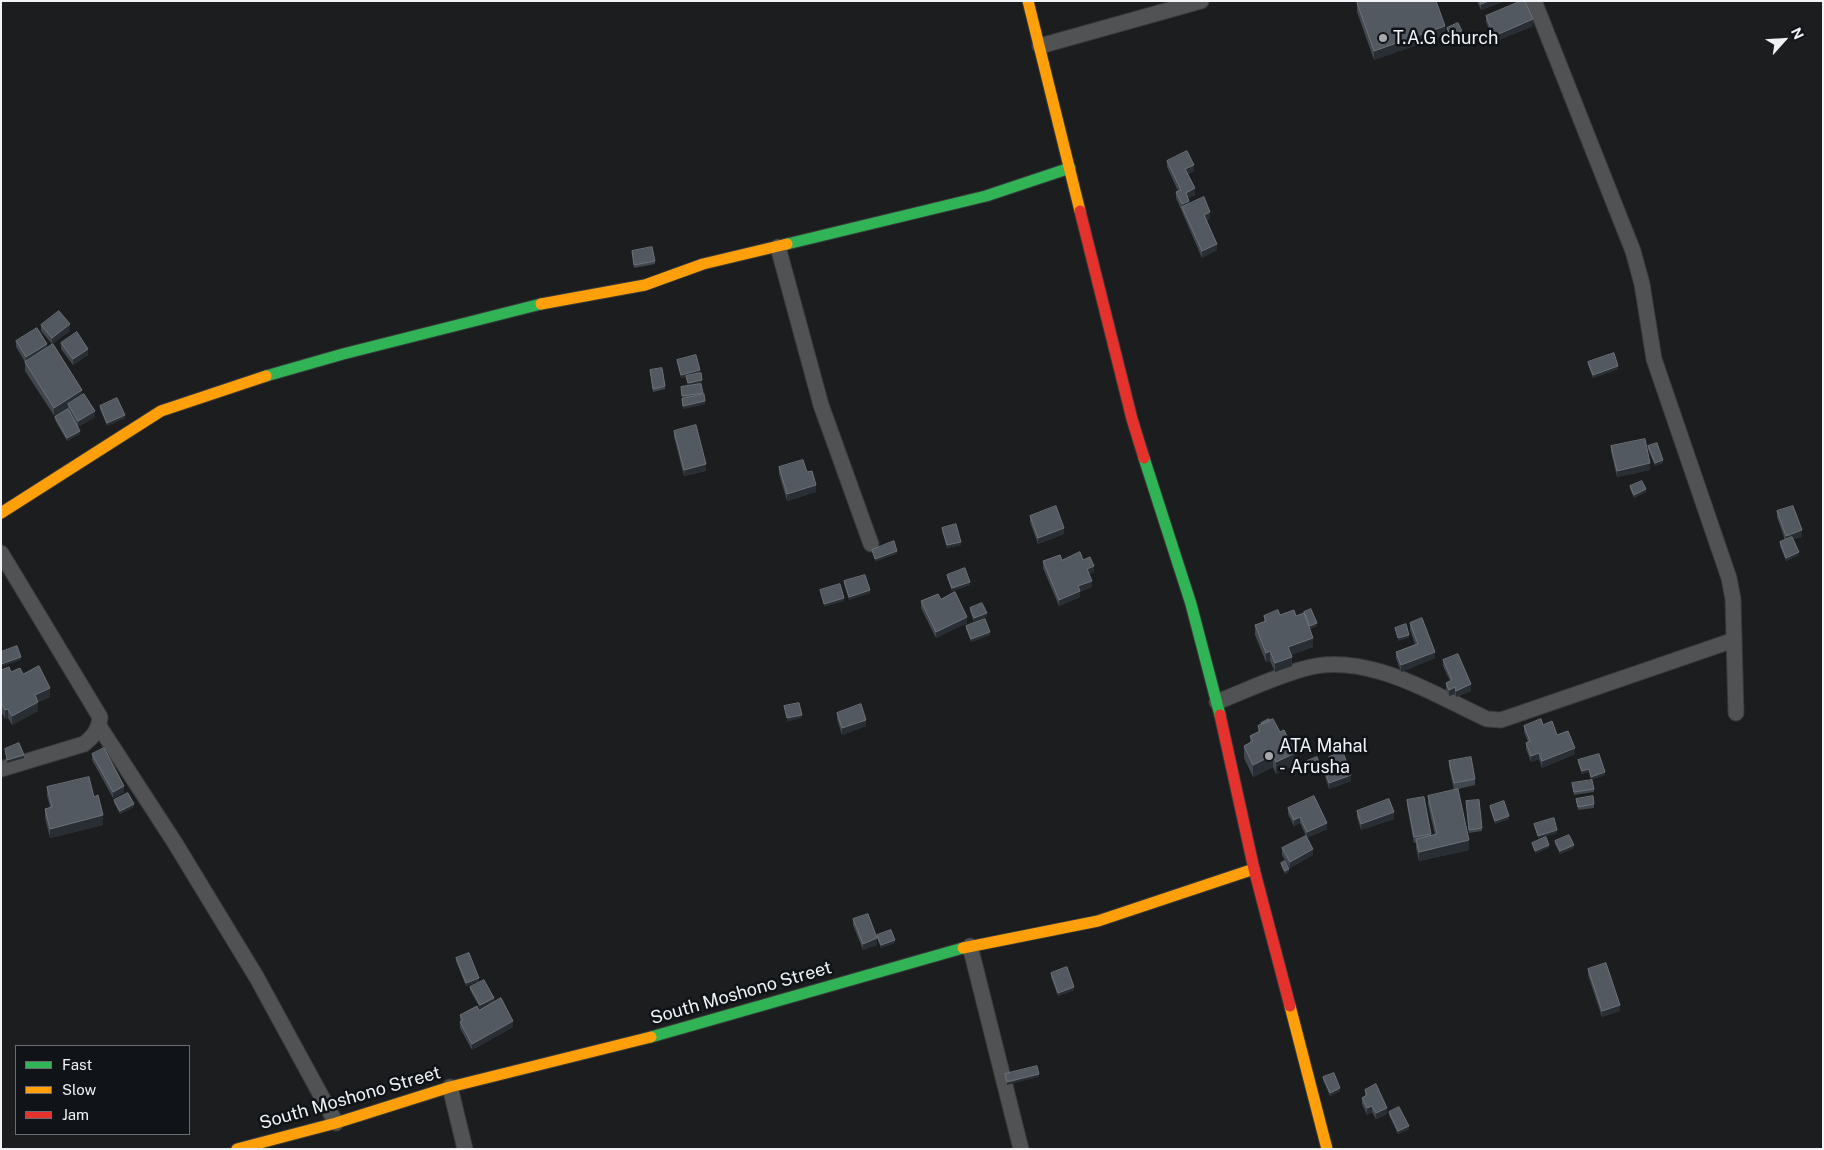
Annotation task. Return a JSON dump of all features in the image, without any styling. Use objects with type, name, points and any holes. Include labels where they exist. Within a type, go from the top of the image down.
[{"type":"street","points":[[1028,1],[1132,419],[1191,604],[1217,702],[1254,869],[1327,1149]]},
{"type":"street","points":[[1040,46],[1201,1]]},
{"type":"street","points":[[1534,1],[1638,267],[1654,359],[1729,578],[1733,599],[1736,713]]},
{"type":"street","points":[[1,514],[161,411],[214,392],[343,354],[575,296],[645,285],[703,264],[977,199],[1070,168]]},
{"type":"street","points":[[778,247],[821,405],[871,544]]},
{"type":"street","points":[[1,553],[97,708],[100,717],[100,726],[93,737],[84,744],[1,770]]},
{"type":"street","points":[[1217,702],[1304,668],[1332,664],[1354,665],[1385,673],[1487,719],[1501,720],[1734,640]]},
{"type":"street","points":[[100,726],[176,843],[258,978],[336,1123]]},
{"type":"street","name":"South Moshono Street","points":[[237,1149],[336,1123],[450,1087],[697,1025],[970,946],[1098,921],[1254,869]]},
{"type":"street","points":[[970,946],[1021,1149]]},
{"type":"street","points":[[450,1087],[465,1149]]},
{"type":"building","points":[[1362,1],[1436,1],[1445,26],[1374,51],[1357,3]]},
{"type":"building","points":[[1525,1],[1533,19],[1494,36],[1486,16]]},
{"type":"building","points":[[1458,23],[1462,31],[1450,36],[1447,28]]},
{"type":"building","points":[[1187,151],[1194,165],[1185,169],[1195,188],[1186,193],[1189,201],[1182,204],[1176,192],[1181,190],[1167,161]]},
{"type":"building","points":[[1204,197],[1210,212],[1204,215],[1217,244],[1202,251],[1182,207]]},
{"type":"building","points":[[652,247],[655,261],[634,265],[632,251]]},
{"type":"building","points":[[59,311],[70,324],[52,338],[41,325]]},
{"type":"building","points":[[37,328],[47,344],[26,357],[16,341]]},
{"type":"building","points":[[77,332],[88,349],[73,359],[61,343]]},
{"type":"building","points":[[53,344],[82,390],[54,408],[25,362]]},
{"type":"building","points":[[1614,353],[1618,366],[1593,375],[1588,362]]},
{"type":"building","points":[[696,355],[700,370],[681,375],[677,360]]},
{"type":"building","points":[[662,368],[665,386],[653,389],[650,370]]},
{"type":"building","points":[[701,373],[702,380],[688,383],[686,376]]},
{"type":"building","points":[[701,384],[703,393],[682,396],[681,387]]},
{"type":"building","points":[[84,394],[95,411],[78,421],[68,404]]},
{"type":"building","points":[[704,394],[705,401],[683,406],[682,399]]},
{"type":"building","points":[[117,398],[125,415],[107,423],[100,406]]},
{"type":"building","points":[[68,409],[80,431],[67,438],[55,417]]},
{"type":"building","points":[[696,425],[706,464],[684,470],[674,431]]},
{"type":"building","points":[[1645,439],[1650,463],[1617,471],[1611,446]]},
{"type":"building","points":[[1657,443],[1663,460],[1655,463],[1648,446]]},
{"type":"building","points":[[803,460],[807,472],[812,471],[816,485],[787,494],[779,467]]},
{"type":"building","points":[[1642,481],[1646,489],[1634,495],[1630,486]]},
{"type":"building","points":[[1056,506],[1064,528],[1038,538],[1030,516]]},
{"type":"building","points":[[1793,506],[1802,530],[1786,536],[1777,511]]},
{"type":"building","points":[[956,524],[961,542],[947,545],[942,528]]},
{"type":"building","points":[[1792,537],[1799,552],[1786,558],[1780,542]]},
{"type":"building","points":[[894,541],[897,551],[875,559],[872,550]]},
{"type":"building","points":[[1080,552],[1083,560],[1090,557],[1094,566],[1087,569],[1092,581],[1078,586],[1080,591],[1059,600],[1043,561],[1060,555],[1062,560]]},
{"type":"building","points":[[965,568],[970,582],[952,588],[947,575]]},
{"type":"building","points":[[865,575],[870,590],[849,597],[844,581]]},
{"type":"building","points":[[840,584],[844,598],[824,604],[820,590]]},
{"type":"building","points":[[955,592],[967,617],[936,632],[921,601],[938,594],[941,599]]},
{"type":"building","points":[[982,603],[987,613],[974,618],[970,608]]},
{"type":"building","points":[[1311,609],[1317,623],[1310,626],[1304,612]]},
{"type":"building","points":[[1278,610],[1280,615],[1294,610],[1296,616],[1304,613],[1313,638],[1288,647],[1292,657],[1275,663],[1270,651],[1266,653],[1255,625],[1266,621],[1264,616]]},
{"type":"building","points":[[1422,618],[1435,652],[1401,665],[1396,652],[1418,644],[1410,623]]},
{"type":"building","points":[[985,619],[990,632],[971,639],[966,626]]},
{"type":"building","points":[[1406,624],[1409,635],[1398,638],[1395,628]]},
{"type":"building","points":[[17,646],[21,657],[1,664],[1,652]]},
{"type":"building","points":[[1458,654],[1471,684],[1456,691],[1455,687],[1449,690],[1446,683],[1452,680],[1443,660]]},
{"type":"building","points":[[39,666],[50,688],[35,695],[38,702],[12,716],[8,709],[5,710],[1,702],[1,670],[9,667],[11,672],[20,668],[23,674]]},
{"type":"building","points":[[799,703],[802,715],[787,718],[784,706]]},
{"type":"building","points":[[861,704],[866,720],[842,728],[837,713]]},
{"type":"building","points":[[1273,719],[1280,732],[1284,730],[1295,753],[1276,762],[1273,755],[1253,765],[1244,746],[1253,741],[1250,736],[1260,731],[1258,726]]},
{"type":"building","points":[[1541,719],[1543,725],[1552,721],[1557,735],[1568,731],[1575,748],[1542,761],[1539,753],[1531,756],[1526,743],[1530,741],[1524,726]]},
{"type":"building","points":[[19,743],[24,755],[7,760],[5,749]]},
{"type":"building","points":[[104,748],[124,786],[113,792],[92,754]]},
{"type":"building","points":[[1343,752],[1351,775],[1329,783],[1323,764],[1331,761],[1329,757]]},
{"type":"building","points":[[1599,754],[1605,772],[1591,777],[1589,769],[1582,771],[1578,760]]},
{"type":"building","points":[[1317,757],[1321,767],[1310,771],[1307,761]]},
{"type":"building","points":[[1471,757],[1475,779],[1454,783],[1449,761]]},
{"type":"building","points":[[89,777],[94,797],[98,795],[103,815],[50,829],[45,809],[52,807],[47,787]]},
{"type":"building","points":[[1592,780],[1594,789],[1574,792],[1572,783]]},
{"type":"building","points":[[1458,789],[1469,840],[1419,852],[1416,839],[1437,834],[1428,796]]},
{"type":"building","points":[[128,793],[134,804],[120,811],[114,800]]},
{"type":"building","points":[[1314,796],[1327,823],[1307,832],[1300,817],[1294,820],[1288,808]]},
{"type":"building","points":[[1593,796],[1594,804],[1578,807],[1576,799]]},
{"type":"building","points":[[1424,797],[1431,834],[1414,837],[1407,800]]},
{"type":"building","points":[[1389,799],[1394,812],[1361,824],[1357,811]]},
{"type":"building","points":[[1479,800],[1482,828],[1469,830],[1466,801]]},
{"type":"building","points":[[1504,801],[1509,816],[1495,821],[1490,806]]},
{"type":"building","points":[[1554,818],[1557,830],[1538,836],[1534,824]]},
{"type":"building","points":[[1569,835],[1574,845],[1560,851],[1555,841]]},
{"type":"building","points":[[1306,836],[1313,849],[1290,862],[1282,848]]},
{"type":"building","points":[[1546,837],[1549,845],[1535,851],[1532,843]]},
{"type":"building","points":[[1285,861],[1289,869],[1285,871],[1281,863]]},
{"type":"building","points":[[868,914],[877,938],[863,944],[853,919]]},
{"type":"building","points":[[891,930],[895,940],[881,945],[877,935]]},
{"type":"building","points":[[469,953],[479,978],[466,983],[456,958]]},
{"type":"building","points":[[1606,963],[1620,1005],[1602,1011],[1588,969]]},
{"type":"building","points":[[1067,967],[1074,987],[1058,993],[1051,973]]},
{"type":"building","points":[[484,980],[494,998],[480,1005],[470,987]]},
{"type":"building","points":[[501,998],[513,1021],[472,1044],[460,1022],[463,1020],[460,1015],[477,1006],[479,1010]]},
{"type":"building","points":[[1037,1066],[1039,1074],[1007,1082],[1005,1074]]},
{"type":"building","points":[[1334,1073],[1340,1088],[1330,1093],[1323,1077]]},
{"type":"building","points":[[1376,1084],[1387,1108],[1376,1113],[1372,1106],[1367,1108],[1362,1098],[1367,1095],[1365,1090]]},
{"type":"building","points":[[1399,1107],[1409,1126],[1398,1131],[1389,1112]]},
{"type":"traffic: fast","points":[[787,244],[986,196],[1070,168]]},
{"type":"traffic: fast","points":[[266,376],[343,354],[541,304]]},
{"type":"traffic: fast","points":[[1144,458],[1191,604],[1220,715]]},
{"type":"traffic: fast","points":[[651,1037],[963,948]]},
{"type":"traffic: slow","points":[[1028,1],[1080,211]]},
{"type":"traffic: slow","points":[[541,304],[645,285],[703,264],[787,244]]},
{"type":"traffic: slow","points":[[1,513],[161,411],[266,376]]},
{"type":"traffic: slow","points":[[963,948],[1098,921],[1254,869]]},
{"type":"traffic: slow","points":[[1290,1006],[1327,1149]]},
{"type":"traffic: slow","points":[[237,1149],[336,1123],[450,1087],[651,1037]]},
{"type":"traffic: jam","points":[[1080,211],[1132,419],[1144,458]]},
{"type":"traffic: jam","points":[[1220,715],[1254,869],[1290,1006]]},
{"type":"place","name":"T.A.G church","points":[[1383,38]]},
{"type":"place","name":"ATA Mahal - Arusha","points":[[1269,756]]}]
